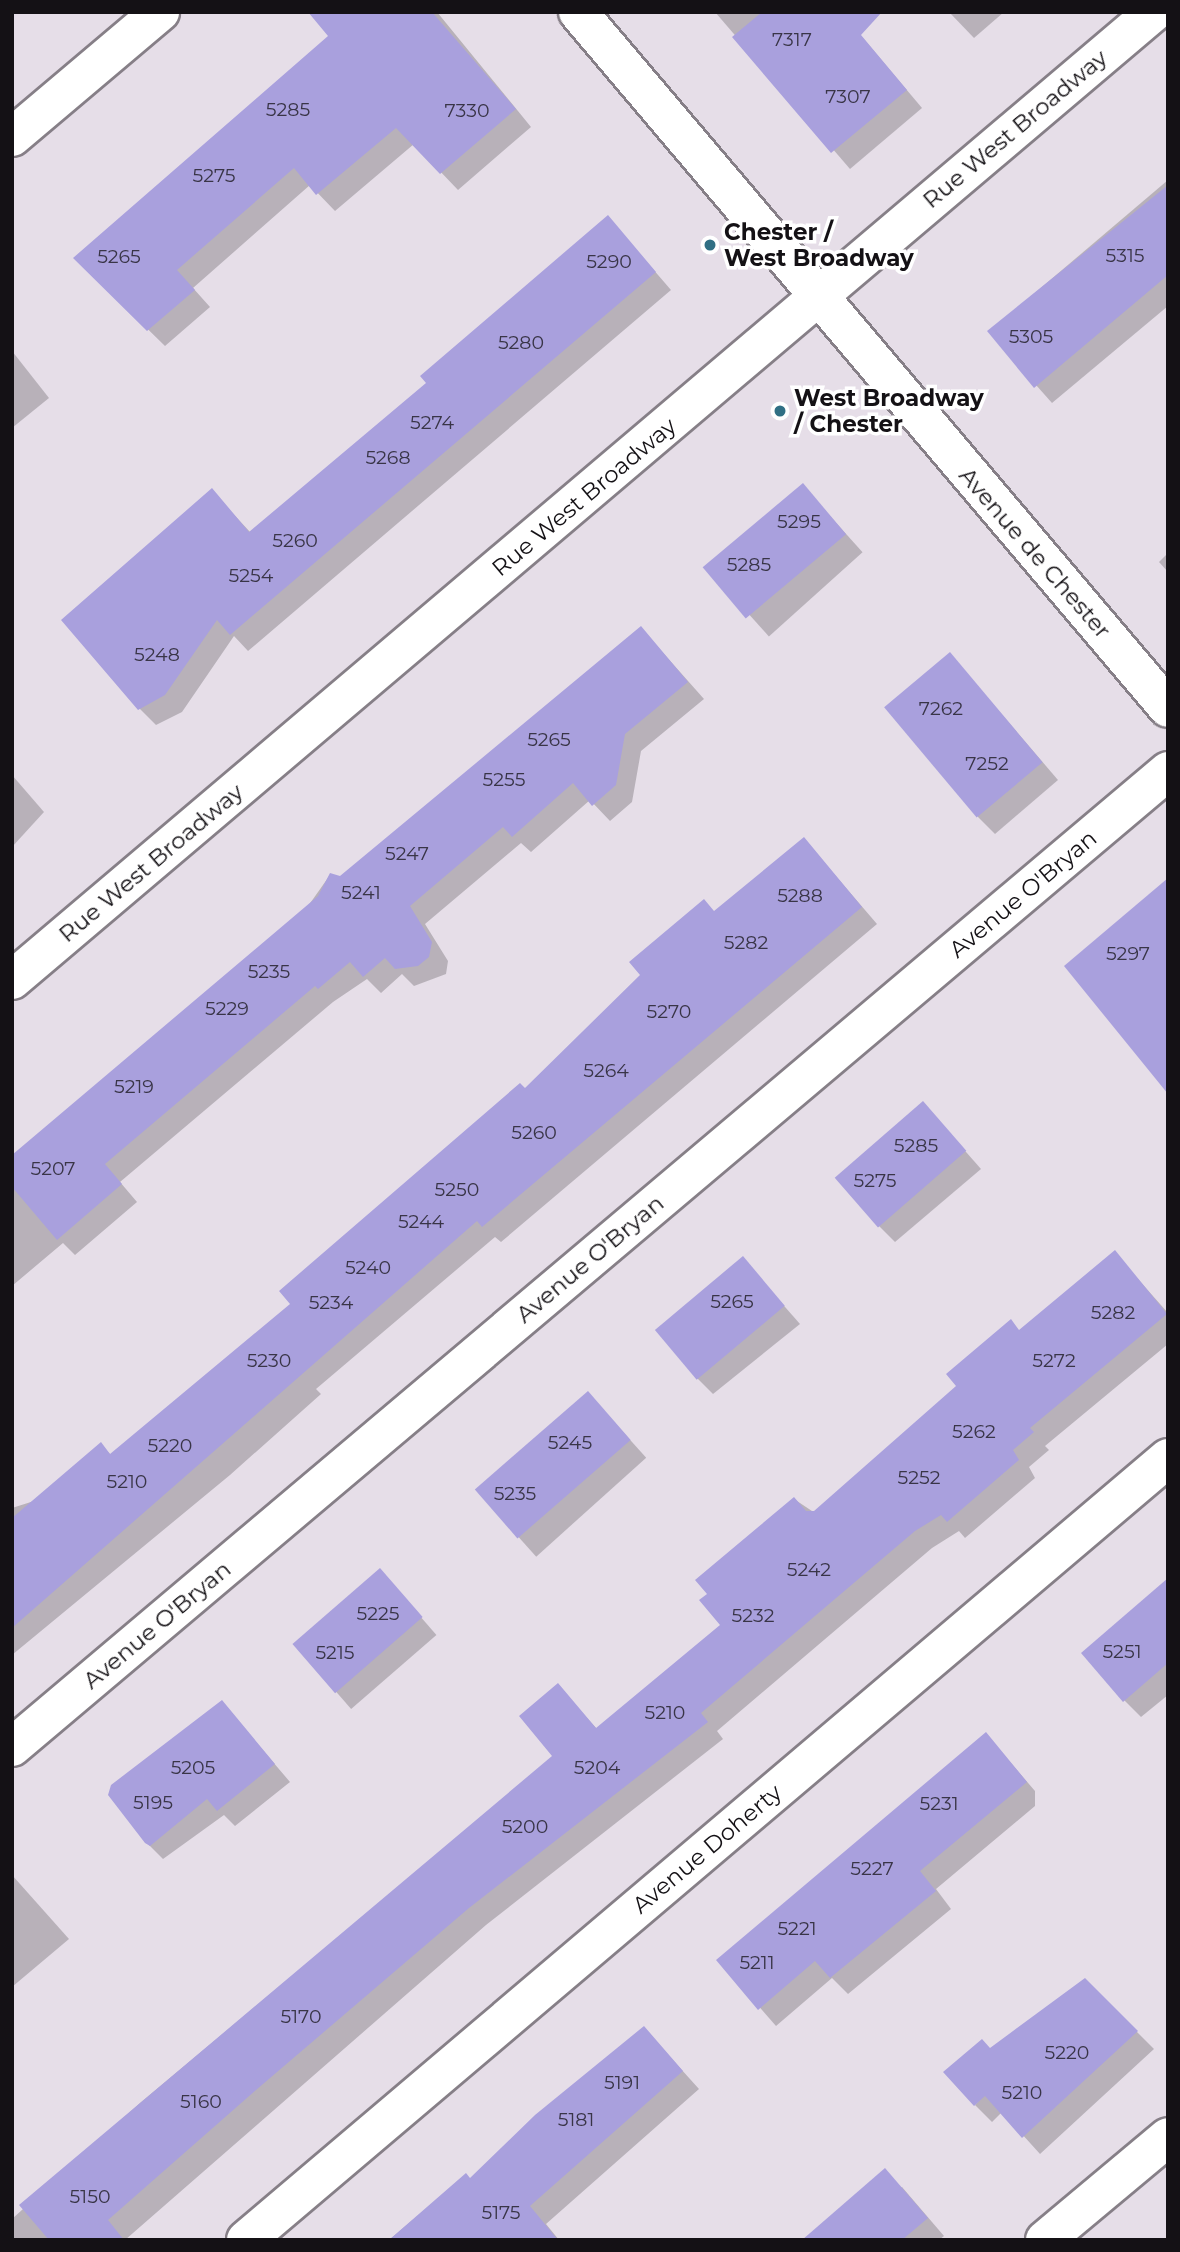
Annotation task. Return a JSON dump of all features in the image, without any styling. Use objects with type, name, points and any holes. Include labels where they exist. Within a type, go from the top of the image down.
[{"type":"street","points":[[12,138],[160,12]]},
{"type":"street","name":"Avenue de Chester","points":[[578,12],[816,298],[1168,708]]},
{"type":"street","name":"Rue West Broadway","points":[[12,980],[1154,12]]},
{"type":"street","name":"Avenue O'Bryan","points":[[12,1747],[1168,772]]},
{"type":"street","name":"Avenue Doherty","points":[[246,2240],[1168,1458]]},
{"type":"street","points":[[1045,2240],[1168,2137]]},
{"type":"building","points":[[308,12],[432,12],[516,109],[440,174],[396,128],[316,195],[294,168],[177,270],[195,290],[147,331],[73,258],[328,36]]},
{"type":"building","points":[[762,12],[882,12],[861,35],[907,90],[831,153],[732,37]]},
{"type":"building","points":[[1168,185],[1168,275],[1034,388],[987,331]]},
{"type":"building","points":[[608,215],[656,272],[230,635],[217,620],[165,695],[138,710],[61,620],[212,488],[249,532],[426,383],[420,376]]},
{"type":"building","points":[[803,483],[846,534],[746,619],[703,567]]},
{"type":"building","points":[[641,626],[688,682],[625,734],[616,785],[592,806],[573,783],[512,837],[503,827],[410,906],[432,942],[429,957],[418,966],[395,969],[385,958],[363,977],[350,962],[318,989],[315,986],[105,1164],[122,1184],[57,1240],[12,1187],[12,1155],[318,896],[330,873],[340,876]]},
{"type":"building","points":[[950,652],[1043,762],[977,818],[884,707]]},
{"type":"building","points":[[804,837],[862,907],[482,1227],[477,1221],[12,1628],[12,1518],[101,1442],[110,1454],[290,1304],[279,1291],[520,1083],[525,1088],[640,975],[629,962],[704,899],[714,911]]},
{"type":"building","points":[[1168,878],[1168,1094],[1064,966]]},
{"type":"building","points":[[923,1101],[966,1151],[878,1228],[835,1178]]},
{"type":"building","points":[[1115,1250],[1167,1314],[1030,1428],[1034,1432],[1013,1450],[1019,1460],[947,1522],[941,1515],[915,1531],[701,1713],[708,1722],[469,1908],[256,2090],[108,2220],[124,2240],[49,2240],[19,2205],[552,1756],[519,1716],[558,1683],[596,1728],[720,1625],[699,1600],[707,1594],[695,1580],[794,1497],[806,1511],[814,1511],[956,1386],[946,1374],[1011,1319],[1019,1330]]},
{"type":"building","points":[[743,1256],[785,1306],[697,1380],[655,1330]]},
{"type":"building","points":[[588,1391],[631,1440],[517,1538],[475,1489]]},
{"type":"building","points":[[380,1568],[423,1617],[335,1693],[292,1644]]},
{"type":"building","points":[[1168,1578],[1168,1663],[1123,1702],[1081,1653]]},
{"type":"building","points":[[222,1700],[275,1764],[217,1811],[207,1799],[150,1846],[108,1795],[111,1785]]},
{"type":"building","points":[[986,1732],[1027,1782],[920,1871],[936,1891],[830,1978],[815,1961],[758,2010],[716,1960]]},
{"type":"building","points":[[1085,1978],[1138,2031],[1022,2138],[985,2096],[974,2106],[943,2072],[982,2039],[990,2048]]},
{"type":"building","points":[[644,2026],[683,2071],[530,2206],[558,2240],[389,2240],[466,2173],[470,2178],[535,2115]]},
{"type":"building","points":[[885,2168],[928,2218],[902,2240],[802,2240]]},
{"type":"place","name":"Chester / West Broadway","points":[[710,245]]},
{"type":"place","name":"West Broadway / Chester","points":[[780,411]]}]
